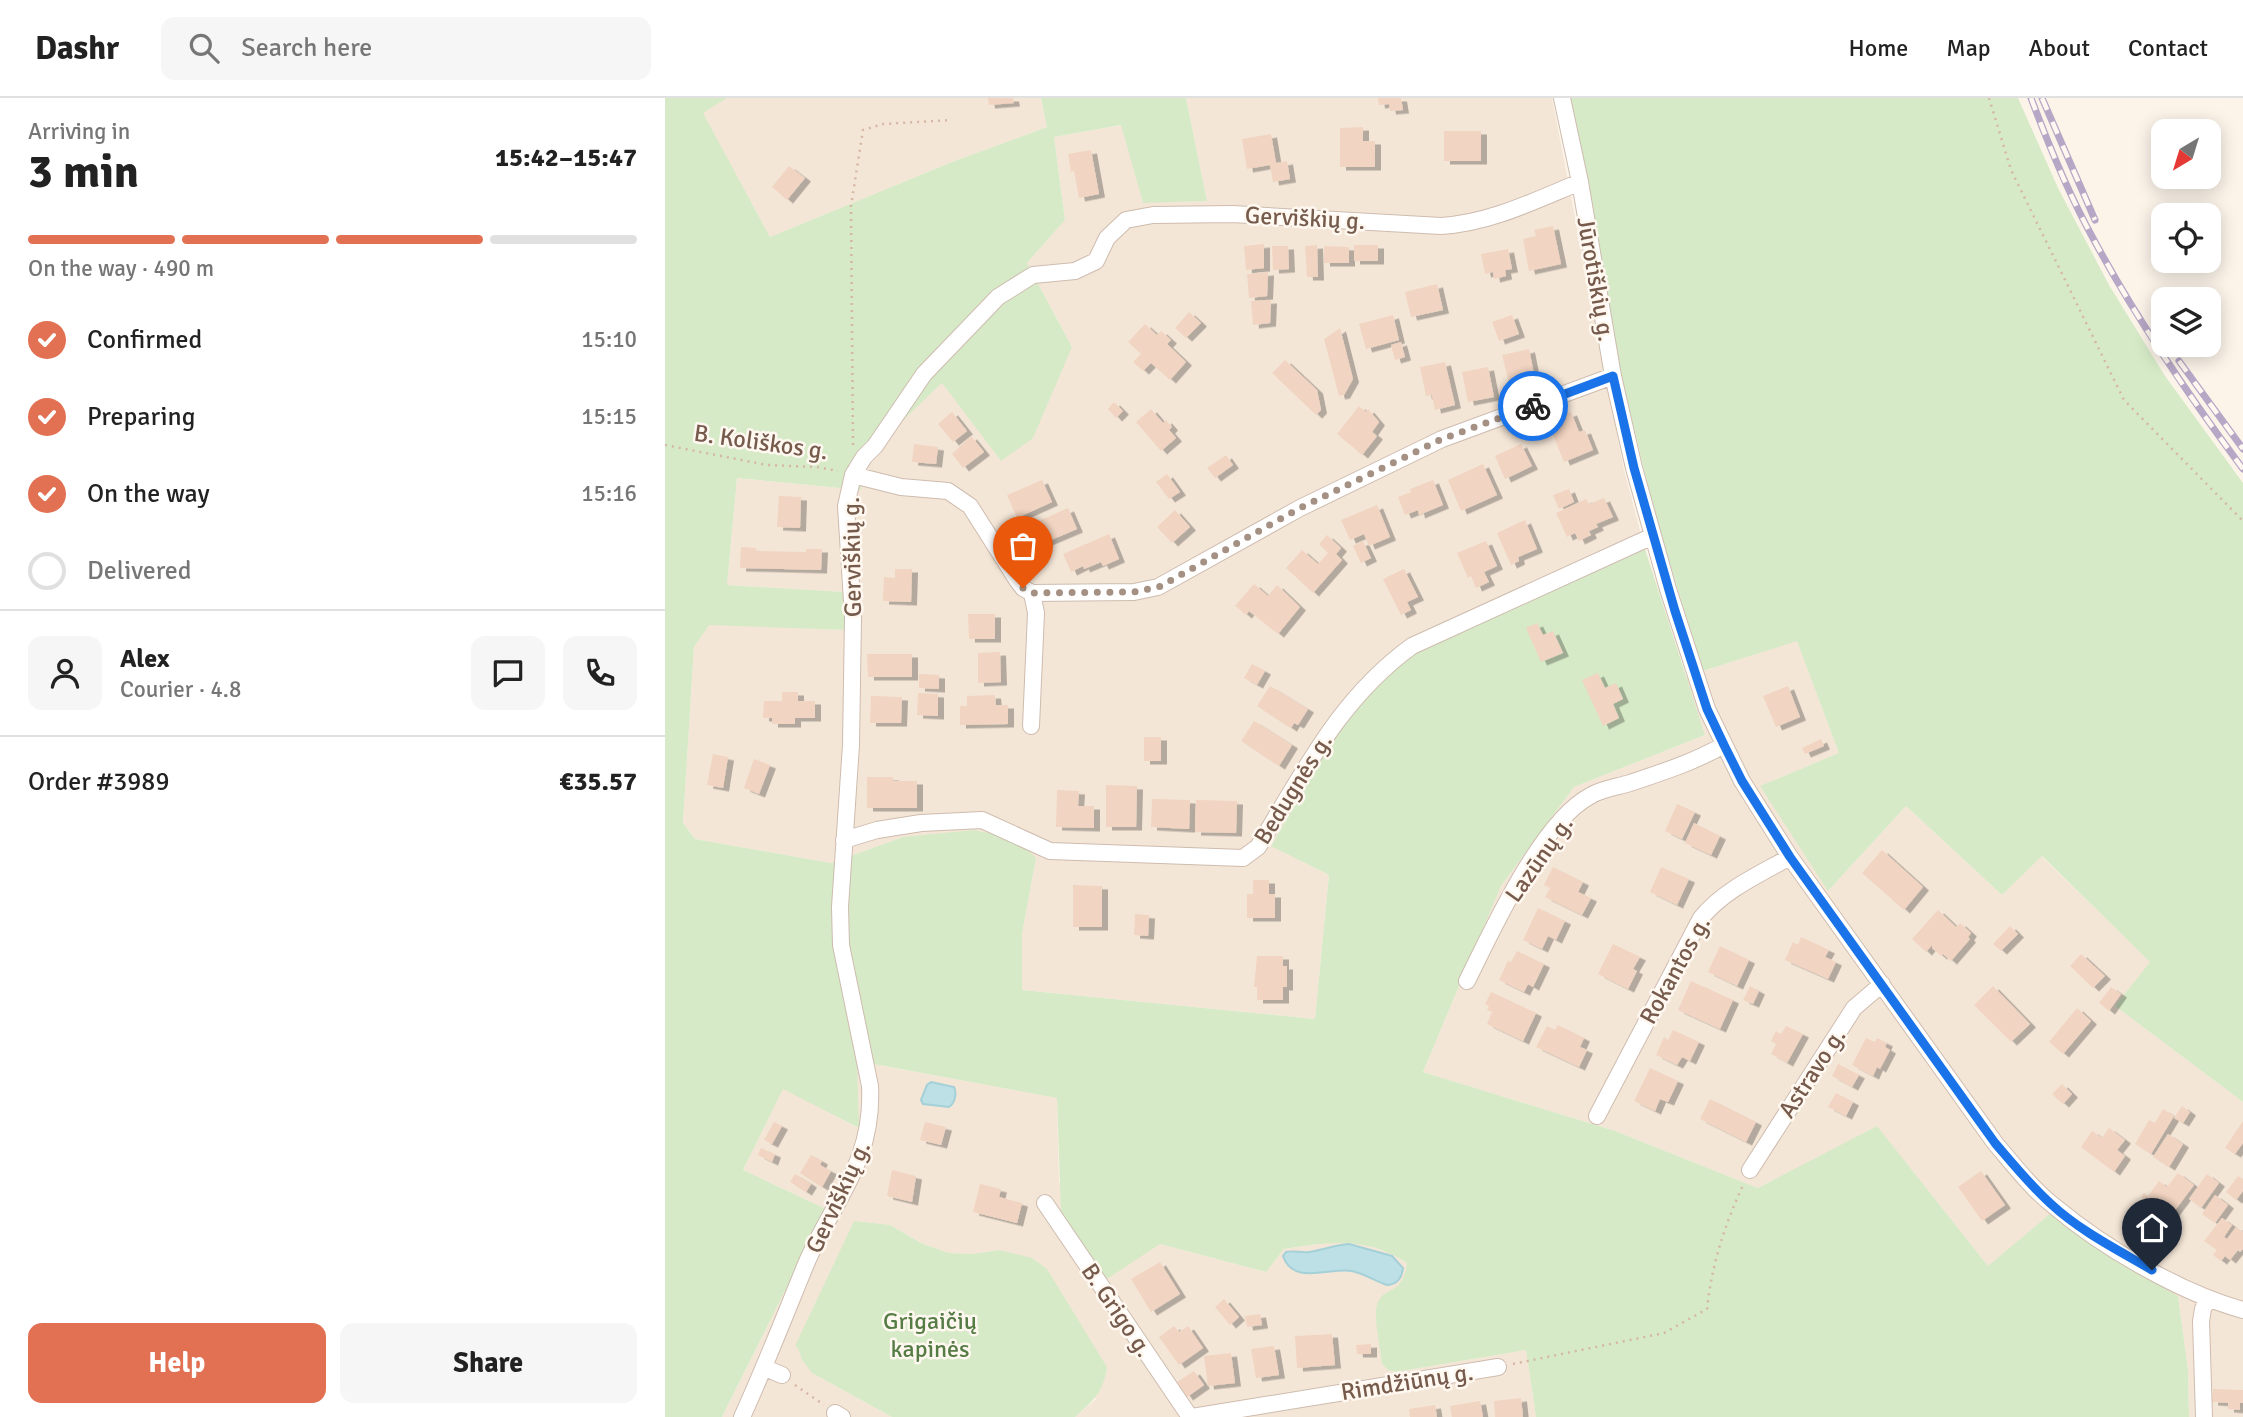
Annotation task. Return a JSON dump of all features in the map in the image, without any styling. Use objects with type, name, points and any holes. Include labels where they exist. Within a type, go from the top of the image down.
[{"type":"street","name":"Jūrotiškių g.","points":[[1562,98],[1580,182],[1613,376],[1634,468],[1693,670],[1707,709],[1748,791],[1790,857],[1995,1143],[2030,1184],[2053,1206],[2092,1234],[2176,1284],[2208,1299],[2243,1310]]},
{"type":"street","name":"Gerviškių g.","points":[[742,1417],[811,1254],[859,1163],[868,1133],[871,1110],[870,1086],[841,945],[840,907],[851,746],[853,617],[846,506],[853,475],[925,374],[998,297],[1033,275],[1075,271],[1096,261],[1107,238],[1126,220],[1153,215],[1232,215],[1466,225],[1580,182]]},
{"type":"street","points":[[853,475],[901,487],[948,491],[970,506],[1017,580],[1023,588],[1032,593],[1134,592],[1159,587],[1300,508],[1442,439],[1613,376]]},
{"type":"street","name":"Bedugnės g.","points":[[844,840],[877,830],[921,823],[982,820],[1050,851],[1243,858],[1258,847],[1334,724],[1384,666],[1412,646],[1653,536]]},
{"type":"street","points":[[1031,726],[1036,613],[1032,593]]},
{"type":"street","name":"Lazūnų g.","points":[[1467,981],[1513,892],[1541,846],[1575,806],[1590,795],[1672,769],[1724,745]]},
{"type":"street","name":"Rokantos g.","points":[[1597,1116],[1701,918],[1727,893],[1790,857]]},
{"type":"street","name":"Astravo g.","points":[[1750,1170],[1854,1008],[1882,984]]},
{"type":"street","name":"B. Grigo g.","points":[[1045,1203],[1191,1417]]},
{"type":"street","points":[[2204,1417],[2201,1321],[2208,1299]]},
{"type":"street","name":"Rimdžiūnų g.","points":[[1191,1417],[1498,1367]]},
{"type":"street","points":[[765,1368],[782,1375]]},
{"type":"path","points":[[1989,98],[2011,170],[2123,400],[2243,521]]},
{"type":"path","points":[[853,448],[851,206],[863,130],[883,124],[952,120]]},
{"type":"path","name":"B. Koliškos g.","points":[[665,445],[767,465],[817,467],[853,475]]},
{"type":"path","points":[[1498,1367],[1664,1333],[1707,1309],[1711,1272],[1733,1208],[1750,1170]]},
{"type":"path","points":[[782,1375],[839,1415]]},
{"type":"shaded area","points":[[727,98],[1041,98],[1047,127],[952,162],[770,237],[702,113]]},
{"type":"shaded area","points":[[1186,98],[1552,98],[1624,470],[1645,549],[1419,650],[1271,845],[1329,875],[1315,1019],[1022,990],[1022,934],[1036,858],[903,837],[831,863],[695,839],[683,823],[694,647],[709,624],[845,630],[846,592],[727,585],[737,478],[861,490],[865,469],[894,428],[943,382],[1001,461],[1072,347],[1027,263],[1065,220],[1054,137],[1122,125],[1143,202],[1207,201]]},
{"type":"shaded area","points":[[1797,640],[1839,753],[1761,786],[1829,890],[1906,806],[2002,895],[2041,856],[2151,962],[2115,1006],[2243,1102],[2243,1417],[2189,1417],[2188,1370],[2178,1296],[1988,1266],[1877,1127],[1758,1188],[1615,1131],[1423,1072],[1501,886],[1574,787],[1705,735],[1686,677]]},
{"type":"shaded area","points":[[856,1061],[1057,1098],[1059,1182],[1160,1244],[1266,1272],[1284,1249],[1332,1242],[1356,1242],[1391,1253],[1407,1263],[1405,1278],[1383,1296],[1396,1372],[1526,1350],[1536,1417],[1075,1417],[1096,1399],[999,1250],[972,1254],[949,1253],[923,1244],[890,1225],[812,1373],[892,1417],[722,1417],[826,1209],[743,1170],[783,1088],[858,1128]]},
{"type":"green space","points":[[665,98],[727,98],[703,113],[770,237],[952,162],[1047,127],[1041,98],[1186,98],[1207,201],[1143,203],[1121,125],[1054,137],[1065,220],[1027,263],[1072,347],[1033,438],[1001,461],[942,383],[894,429],[865,469],[861,490],[737,478],[727,585],[846,592],[845,630],[709,625],[694,647],[683,823],[695,839],[831,863],[903,837],[974,830],[999,835],[1026,848],[1036,858],[1022,934],[1022,990],[1315,1019],[1329,875],[1271,846],[1340,727],[1361,697],[1419,650],[1645,549],[1705,735],[1574,787],[1501,886],[1423,1072],[1615,1131],[1758,1188],[1877,1126],[1988,1266],[2050,1214],[2110,1256],[2178,1296],[2188,1370],[2189,1417],[1536,1417],[1526,1350],[1396,1372],[1388,1370],[1382,1364],[1376,1307],[1386,1293],[1402,1281],[1407,1263],[1392,1254],[1377,1248],[1347,1243],[1301,1246],[1284,1249],[1266,1272],[1160,1244],[1107,1279],[1061,1215],[1057,1098],[857,1061],[859,1128],[783,1089],[743,1170],[826,1209],[722,1417],[665,1417]]},
{"type":"green space","points":[[1567,98],[2018,98],[2058,188],[2151,357],[2243,483],[2243,1102],[2115,1006],[2150,962],[2042,856],[2002,895],[1906,806],[1828,891],[1760,786],[1839,753],[1797,641],[1703,671],[1655,515],[1622,378]]},
{"type":"green space","name":"Grigaičių kapinės","points":[[854,1221],[890,1225],[923,1244],[949,1253],[972,1254],[999,1250],[1032,1258],[1047,1269],[1107,1367],[1097,1395],[1075,1417],[892,1417],[812,1373],[795,1346]]},
{"type":"water","points":[[931,1082],[954,1087],[955,1098],[949,1107],[923,1104],[921,1100]]},
{"type":"water","points":[[1349,1244],[1392,1256],[1403,1268],[1400,1278],[1387,1285],[1352,1271],[1303,1273],[1288,1265],[1283,1256],[1286,1252],[1309,1252]]},
{"type":"building","points":[[988,98],[1013,98],[1014,103],[989,105]]},
{"type":"building","points":[[1378,98],[1401,98],[1403,110],[1390,111],[1389,104],[1379,105]]},
{"type":"building","points":[[1363,127],[1363,141],[1375,141],[1375,167],[1340,167],[1340,128]]},
{"type":"building","points":[[1444,131],[1481,131],[1481,161],[1444,161]]},
{"type":"building","points":[[1271,134],[1276,163],[1287,161],[1290,179],[1273,182],[1270,165],[1247,169],[1242,139]]},
{"type":"building","points":[[1091,150],[1099,194],[1079,198],[1068,154]]},
{"type":"building","points":[[789,166],[805,178],[787,200],[772,187]]},
{"type":"building","points":[[1553,226],[1561,264],[1529,271],[1523,239],[1536,236],[1534,230]]},
{"type":"building","points":[[1264,244],[1264,268],[1246,270],[1244,246]]},
{"type":"building","points":[[1317,245],[1318,277],[1307,277],[1305,246]]},
{"type":"building","points":[[1354,245],[1378,245],[1378,261],[1354,261]]},
{"type":"building","points":[[1272,246],[1288,246],[1289,269],[1273,270]]},
{"type":"building","points":[[1324,246],[1349,247],[1349,263],[1324,263]]},
{"type":"building","points":[[1508,249],[1512,269],[1505,270],[1506,276],[1494,279],[1493,272],[1485,274],[1481,254]]},
{"type":"building","points":[[1268,272],[1267,296],[1249,298],[1247,274]]},
{"type":"building","points":[[1437,284],[1443,310],[1411,317],[1405,292]]},
{"type":"building","points":[[1271,300],[1270,323],[1253,325],[1251,301]]},
{"type":"building","points":[[1189,312],[1201,323],[1186,338],[1175,328]]},
{"type":"building","points":[[1393,315],[1399,340],[1366,349],[1359,324]]},
{"type":"building","points":[[1512,315],[1519,334],[1499,341],[1492,322]]},
{"type":"building","points":[[1145,324],[1157,335],[1161,331],[1171,340],[1167,344],[1186,362],[1170,380],[1151,363],[1143,371],[1133,362],[1141,354],[1128,342]]},
{"type":"building","points":[[1340,328],[1353,379],[1344,395],[1339,396],[1324,339]]},
{"type":"building","points":[[1401,342],[1405,357],[1395,360],[1391,345]]},
{"type":"building","points":[[1529,349],[1535,379],[1518,382],[1519,385],[1510,387],[1502,355]]},
{"type":"building","points":[[1285,360],[1317,390],[1321,410],[1316,415],[1272,373]]},
{"type":"building","points":[[1445,362],[1455,405],[1435,410],[1432,395],[1426,396],[1420,367]]},
{"type":"building","points":[[1488,367],[1494,397],[1468,402],[1462,372]]},
{"type":"building","points":[[1114,402],[1123,411],[1116,418],[1108,409]]},
{"type":"building","points":[[1359,406],[1366,412],[1368,409],[1379,422],[1372,432],[1377,436],[1362,455],[1337,434]]},
{"type":"building","points":[[1151,409],[1163,423],[1166,420],[1172,427],[1169,430],[1176,438],[1161,451],[1136,422]]},
{"type":"building","points":[[952,412],[967,431],[953,442],[938,424]]},
{"type":"building","points":[[1571,412],[1579,432],[1585,430],[1593,450],[1564,462],[1549,425],[1543,428],[1539,417],[1550,413],[1552,419]]},
{"type":"building","points":[[971,436],[984,452],[963,468],[952,454]]},
{"type":"building","points":[[914,444],[938,447],[936,464],[912,462]]},
{"type":"building","points":[[1521,444],[1532,466],[1505,479],[1495,456]]},
{"type":"building","points":[[1226,455],[1233,465],[1215,478],[1207,468]]},
{"type":"building","points":[[1483,464],[1497,495],[1461,511],[1448,480]]},
{"type":"building","points":[[1167,474],[1180,492],[1169,499],[1156,482]]},
{"type":"building","points":[[1042,480],[1052,502],[1017,518],[1007,495]]},
{"type":"building","points":[[1433,480],[1443,505],[1419,515],[1418,510],[1405,515],[1398,497]]},
{"type":"building","points":[[1569,489],[1574,502],[1559,509],[1553,495]]},
{"type":"building","points":[[779,496],[801,497],[800,528],[777,527]]},
{"type":"building","points":[[1604,498],[1613,517],[1596,524],[1598,527],[1589,531],[1591,535],[1579,541],[1575,533],[1567,537],[1556,513],[1586,499],[1589,504]]},
{"type":"building","points":[[1377,505],[1390,537],[1369,546],[1364,534],[1350,540],[1341,520]]},
{"type":"building","points":[[1068,508],[1077,529],[1037,546],[1028,526]]},
{"type":"building","points":[[1175,510],[1190,527],[1172,543],[1157,527]]},
{"type":"building","points":[[1525,520],[1537,549],[1518,557],[1519,561],[1511,565],[1497,533]]},
{"type":"building","points":[[1109,534],[1119,559],[1103,566],[1101,562],[1084,569],[1083,566],[1071,572],[1063,554]]},
{"type":"building","points":[[1327,535],[1341,548],[1336,554],[1342,560],[1313,593],[1286,568],[1302,550],[1318,564],[1328,553],[1319,544]]},
{"type":"building","points":[[1363,541],[1371,558],[1361,563],[1353,546]]},
{"type":"building","points":[[1486,541],[1497,566],[1484,572],[1489,582],[1476,588],[1471,576],[1468,578],[1457,553]]},
{"type":"building","points":[[741,547],[756,548],[756,551],[806,552],[806,549],[822,549],[821,570],[740,568]]},
{"type":"building","points":[[895,569],[912,569],[911,602],[883,601],[884,577],[895,578]]},
{"type":"building","points":[[1404,569],[1418,597],[1407,602],[1411,610],[1401,615],[1383,579]]},
{"type":"building","points":[[1254,584],[1268,596],[1277,585],[1300,607],[1278,634],[1249,611],[1246,615],[1235,606]]},
{"type":"building","points":[[968,614],[995,614],[995,639],[969,639]]},
{"type":"building","points":[[1537,623],[1543,635],[1553,631],[1563,653],[1541,662],[1526,628]]},
{"type":"building","points":[[1000,652],[1001,682],[978,683],[978,653]]},
{"type":"building","points":[[867,654],[912,654],[912,677],[868,677]]},
{"type":"building","points":[[1252,664],[1265,671],[1257,685],[1244,678]]},
{"type":"building","points":[[1598,673],[1605,688],[1616,683],[1623,699],[1613,704],[1619,718],[1603,726],[1582,680]]},
{"type":"building","points":[[919,674],[939,675],[939,689],[919,688]]},
{"type":"building","points":[[1270,686],[1308,709],[1298,725],[1294,723],[1291,728],[1257,706]]},
{"type":"building","points":[[1788,686],[1800,717],[1776,727],[1763,696]]},
{"type":"building","points":[[782,692],[798,692],[798,701],[815,701],[815,718],[795,718],[795,724],[772,724],[772,718],[763,718],[764,701],[782,701]]},
{"type":"building","points":[[918,693],[938,694],[938,716],[917,715]]},
{"type":"building","points":[[995,695],[996,705],[1008,705],[1008,724],[960,725],[960,706],[967,706],[967,696]]},
{"type":"building","points":[[871,696],[902,697],[901,723],[870,723]]},
{"type":"building","points":[[1254,721],[1292,745],[1279,766],[1241,741]]},
{"type":"building","points":[[1144,737],[1161,737],[1161,761],[1144,761]]},
{"type":"building","points":[[1821,739],[1824,746],[1805,754],[1802,748]]},
{"type":"building","points":[[713,754],[728,757],[723,788],[707,785]]},
{"type":"building","points":[[754,759],[770,765],[759,794],[744,788]]},
{"type":"building","points":[[867,777],[917,781],[917,808],[867,808]]},
{"type":"building","points":[[1106,785],[1137,786],[1136,827],[1106,827]]},
{"type":"building","points":[[1057,790],[1079,791],[1078,806],[1094,806],[1094,828],[1056,827]]},
{"type":"building","points":[[1152,799],[1190,800],[1189,829],[1151,827]]},
{"type":"building","points":[[1196,800],[1237,801],[1236,833],[1195,832]]},
{"type":"building","points":[[1677,804],[1695,812],[1682,839],[1665,831]]},
{"type":"building","points":[[1694,823],[1720,836],[1711,855],[1685,843]]},
{"type":"building","points":[[1882,850],[1923,887],[1904,910],[1862,873]]},
{"type":"building","points":[[1553,867],[1583,882],[1578,892],[1591,898],[1582,915],[1545,897],[1550,888],[1544,885]]},
{"type":"building","points":[[1661,867],[1689,879],[1677,905],[1650,892]]},
{"type":"building","points":[[1253,880],[1269,880],[1269,894],[1275,894],[1275,918],[1247,918],[1247,894],[1253,894]]},
{"type":"building","points":[[1073,885],[1102,886],[1102,927],[1073,927]]},
{"type":"building","points":[[1538,908],[1565,921],[1556,940],[1548,936],[1542,949],[1523,940]]},
{"type":"building","points":[[1938,910],[1956,927],[1960,923],[1971,933],[1968,937],[1970,939],[1951,961],[1943,954],[1941,956],[1932,945],[1926,952],[1912,939]]},
{"type":"building","points":[[1135,914],[1149,915],[1148,936],[1134,935]]},
{"type":"building","points":[[2010,926],[2018,934],[2001,951],[1993,944]]},
{"type":"building","points":[[1801,937],[1829,950],[1825,957],[1836,962],[1828,979],[1785,960],[1793,942],[1798,945]]},
{"type":"building","points":[[1613,944],[1640,957],[1633,969],[1637,971],[1628,989],[1598,974]]},
{"type":"building","points":[[1720,946],[1749,960],[1737,986],[1708,972]]},
{"type":"building","points":[[1517,951],[1544,964],[1533,987],[1528,984],[1524,992],[1499,980],[1508,961],[1511,962]]},
{"type":"building","points":[[2081,954],[2105,976],[2093,988],[2070,966]]},
{"type":"building","points":[[1257,956],[1283,956],[1283,966],[1287,966],[1287,987],[1283,987],[1283,1000],[1257,1000],[1257,987],[1254,987]]},
{"type":"building","points":[[1691,981],[1733,1000],[1720,1029],[1678,1010]]},
{"type":"building","points":[[1750,986],[1759,991],[1753,1004],[1743,1000]]},
{"type":"building","points":[[1993,986],[2030,1024],[2011,1042],[1974,1005]]},
{"type":"building","points":[[2111,987],[2121,994],[2109,1011],[2099,1003]]},
{"type":"building","points":[[1491,992],[1536,1013],[1523,1041],[1487,1024],[1492,1012],[1487,1010],[1489,1006],[1485,1004]]},
{"type":"building","points":[[2077,1008],[2091,1021],[2063,1054],[2049,1042]]},
{"type":"building","points":[[1558,1025],[1584,1038],[1580,1047],[1587,1050],[1579,1067],[1536,1047],[1547,1026],[1555,1030]]},
{"type":"building","points":[[1786,1026],[1803,1034],[1787,1063],[1771,1054],[1776,1044],[1771,1041],[1776,1031],[1781,1034]]},
{"type":"building","points":[[1673,1030],[1699,1042],[1690,1061],[1682,1057],[1677,1065],[1656,1055],[1664,1037],[1668,1040]]},
{"type":"building","points":[[1866,1038],[1875,1042],[1877,1038],[1887,1043],[1885,1047],[1890,1050],[1873,1076],[1852,1065]]},
{"type":"building","points":[[1838,1064],[1859,1075],[1852,1087],[1832,1076]]},
{"type":"building","points":[[1650,1068],[1678,1081],[1668,1102],[1660,1099],[1655,1111],[1634,1101]]},
{"type":"building","points":[[2062,1084],[2072,1094],[2063,1104],[2052,1094]]},
{"type":"building","points":[[1836,1093],[1853,1102],[1846,1116],[1828,1107]]},
{"type":"building","points":[[1710,1099],[1756,1122],[1746,1142],[1700,1119]]},
{"type":"building","points":[[2182,1106],[2190,1112],[2183,1123],[2174,1118]]},
{"type":"building","points":[[2163,1109],[2174,1116],[2151,1154],[2135,1144],[2149,1120],[2155,1123]]},
{"type":"building","points":[[2243,1121],[2243,1143],[2235,1154],[2225,1148]]},
{"type":"building","points":[[774,1122],[782,1126],[772,1144],[764,1140]]},
{"type":"building","points":[[925,1122],[946,1127],[941,1145],[920,1140]]},
{"type":"building","points":[[2109,1128],[2125,1140],[2117,1150],[2125,1156],[2114,1172],[2081,1147],[2092,1131],[2102,1138]]},
{"type":"building","points":[[2168,1134],[2183,1144],[2169,1167],[2153,1157]]},
{"type":"building","points":[[761,1148],[775,1154],[772,1162],[758,1155]]},
{"type":"building","points":[[811,1155],[822,1161],[820,1165],[831,1171],[822,1187],[800,1173]]},
{"type":"building","points":[[892,1170],[916,1176],[912,1202],[887,1196]]},
{"type":"building","points":[[1981,1171],[2005,1205],[1982,1221],[1958,1187]]},
{"type":"building","points":[[2178,1173],[2194,1185],[2170,1217],[2158,1208],[2153,1214],[2142,1206],[2146,1201],[2141,1197],[2144,1193],[2148,1196],[2159,1181],[2167,1187]]},
{"type":"building","points":[[795,1174],[811,1184],[806,1192],[790,1182]]},
{"type":"building","points":[[2207,1174],[2219,1183],[2201,1208],[2189,1199]]},
{"type":"building","points":[[2238,1176],[2243,1179],[2243,1191],[2236,1200],[2226,1192]]},
{"type":"building","points":[[980,1184],[1001,1189],[999,1197],[1022,1203],[1017,1223],[973,1212]]},
{"type":"building","points":[[2215,1195],[2228,1205],[2215,1223],[2202,1214]]},
{"type":"building","points":[[2222,1218],[2232,1225],[2224,1237],[2227,1239],[2236,1227],[2243,1232],[2243,1249],[2240,1252],[2238,1250],[2230,1260],[2225,1256],[2221,1261],[2213,1255],[2217,1250],[2204,1241]]},
{"type":"building","points":[[1160,1262],[1180,1294],[1151,1312],[1131,1279]]},
{"type":"building","points":[[1224,1299],[1239,1317],[1230,1325],[1215,1307]]},
{"type":"building","points":[[1260,1314],[1262,1325],[1247,1327],[1245,1316]]},
{"type":"building","points":[[1174,1326],[1179,1332],[1188,1326],[1203,1348],[1179,1365],[1159,1337]]},
{"type":"building","points":[[1332,1334],[1335,1365],[1297,1368],[1295,1336]]},
{"type":"building","points":[[1371,1344],[1371,1354],[1357,1354],[1356,1345]]},
{"type":"building","points":[[1274,1346],[1279,1375],[1256,1378],[1251,1349]]},
{"type":"building","points":[[1231,1353],[1235,1383],[1208,1386],[1204,1356]]},
{"type":"building","points":[[1194,1371],[1204,1385],[1187,1397],[1177,1382]]},
{"type":"building","points":[[2213,1389],[2243,1390],[2240,1410],[2228,1409],[2228,1403],[2212,1402]]},
{"type":"building","points":[[1521,1398],[1523,1417],[1495,1417],[1494,1401]]},
{"type":"building","points":[[1480,1401],[1483,1417],[1452,1417],[1450,1406]]},
{"type":"building","points":[[1435,1405],[1437,1417],[1410,1417],[1409,1409]]},
{"type":"railway","points":[[2031,98],[2068,188],[2111,270],[2164,357],[2243,469]]},
{"type":"railway","points":[[2042,98],[2095,220]]},
{"type":"railway","points":[[2179,361],[2243,449]]},
{"type":"way so far","points":[[1023,588],[1032,593],[1134,592],[1159,587],[1300,508],[1442,439],[1533,406]]},
{"type":"route","points":[[1533,406],[1613,376],[1634,468],[1689,657],[1707,709],[1742,781],[1766,822],[1995,1143],[2030,1184],[2053,1206],[2092,1234],[2152,1270]]}]
